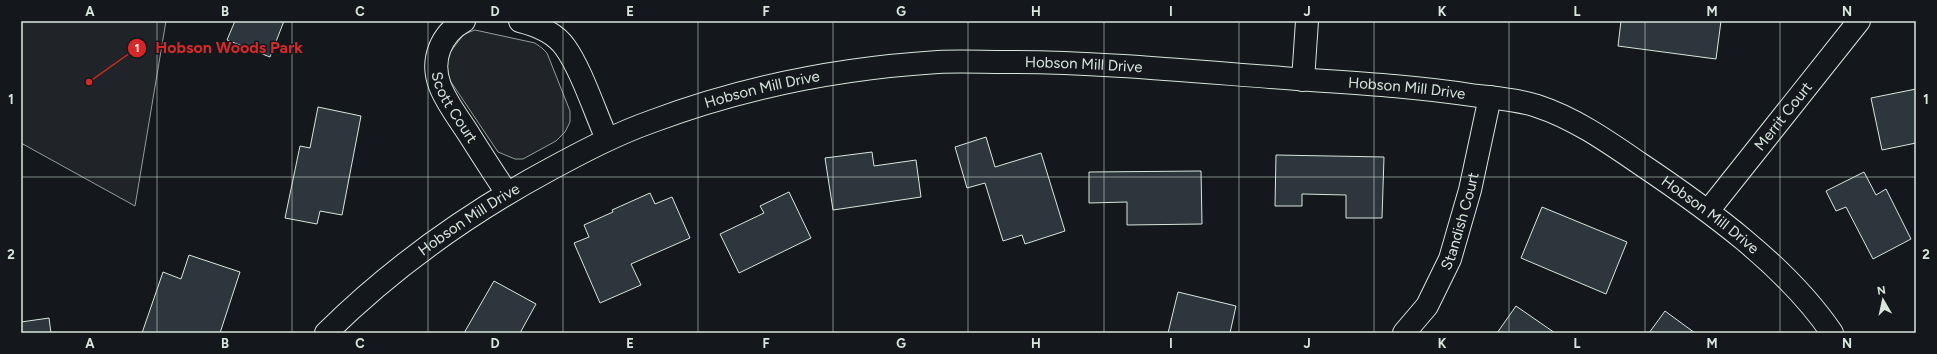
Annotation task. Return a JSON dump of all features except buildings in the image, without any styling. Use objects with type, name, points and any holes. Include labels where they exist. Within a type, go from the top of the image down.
[{"type":"street","name":"Scott Court","points":[[464,21],[446,35],[438,52],[437,70],[440,86],[452,108],[507,193]]},
{"type":"street","points":[[520,21],[530,23],[552,35],[564,46],[573,60],[606,139]]},
{"type":"street","points":[[1303,80],[1307,21]]},
{"type":"street","name":"Merrit Court","points":[[1708,211],[1859,21]]},
{"type":"street","name":"Hobson Mill Drive","points":[[326,333],[370,291],[430,243],[507,193],[606,139],[661,118],[746,92],[793,81],[878,67],[942,62],[1032,62],[1422,88],[1490,97],[1535,105],[1574,122],[1613,146],[1708,211],[1766,260],[1803,296],[1832,333]]},
{"type":"street","name":"Standish Court","points":[[1404,333],[1427,306],[1450,259],[1470,190],[1490,97]]},
{"type":"shaded area","points":[[21,21],[166,21],[135,206],[21,143]]},
{"type":"shaded area","points":[[475,30],[535,43],[542,48],[547,53],[570,111],[570,122],[565,132],[556,141],[523,159],[515,159],[498,152],[447,76],[448,55],[464,34]]},
{"type":"place","name":"Hobson Woods Park","points":[[89,82]]}]
